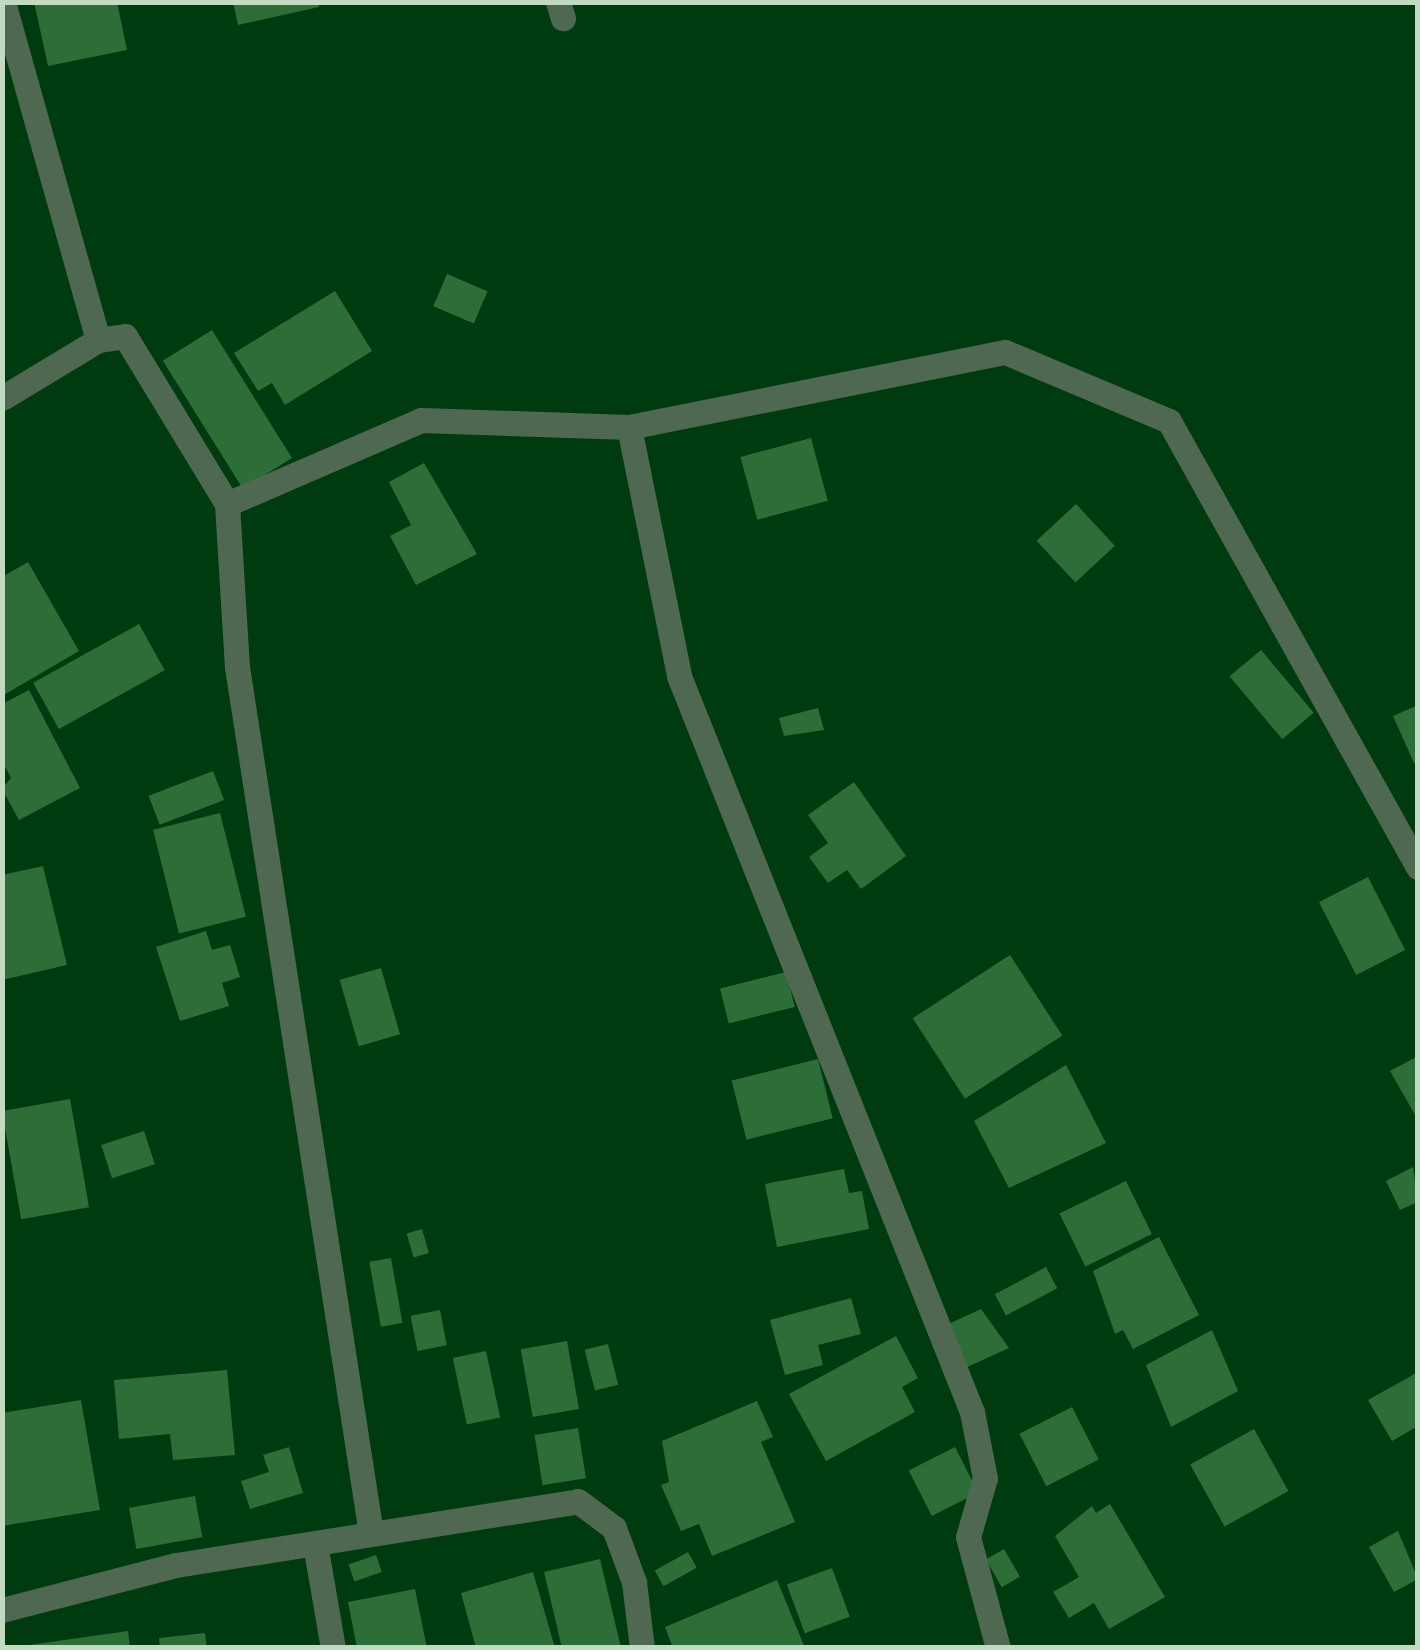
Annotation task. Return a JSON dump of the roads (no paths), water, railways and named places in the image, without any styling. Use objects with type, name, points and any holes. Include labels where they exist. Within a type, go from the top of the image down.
[{"type":"street","points":[[4,2],[98,340]]},
{"type":"street","points":[[2,398],[98,340],[125,336],[227,504],[237,668],[371,1534]]},
{"type":"street","points":[[227,504],[422,420],[629,426],[1004,352],[1170,420],[1418,867]]},
{"type":"street","points":[[629,426],[679,676],[972,1412],[985,1478],[968,1537],[998,1648]]},
{"type":"street","points":[[2,1610],[176,1565],[314,1544],[549,1500],[578,1502],[614,1528],[634,1582],[642,1648]]},
{"type":"street","points":[[314,1544],[333,1648]]}]
